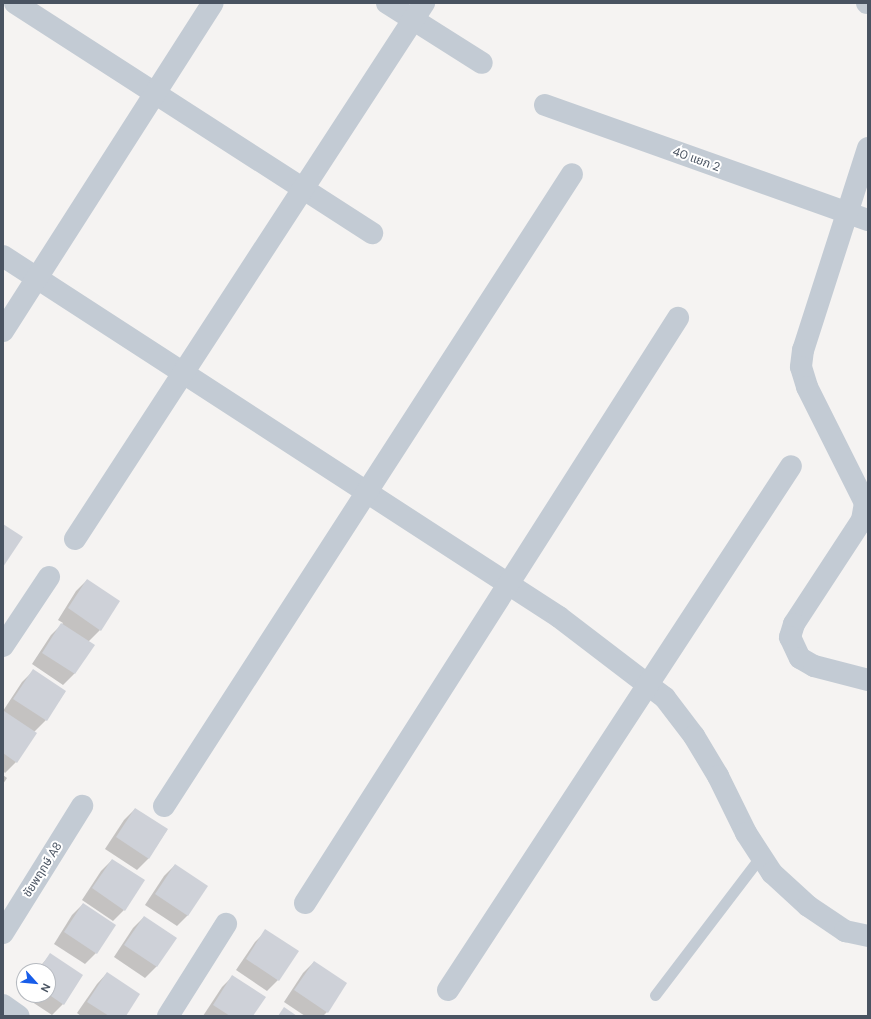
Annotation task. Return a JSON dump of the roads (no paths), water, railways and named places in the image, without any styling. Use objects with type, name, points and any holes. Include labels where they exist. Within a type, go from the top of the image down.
[{"type":"street","points":[[15,3],[372,233]]},
{"type":"street","points":[[3,331],[213,3]]},
{"type":"street","points":[[387,3],[419,11],[482,63]]},
{"type":"street","points":[[75,539],[419,11]]},
{"type":"street","name":"40 แยก 2","points":[[545,105],[858,217]]},
{"type":"street","points":[[868,148],[858,217],[803,350],[801,367],[807,387],[865,502],[862,520],[794,624],[790,638],[800,658],[814,666],[868,680]]},
{"type":"street","points":[[164,806],[572,174]]},
{"type":"street","points":[[3,256],[260,421],[559,617],[665,698],[694,736],[772,873],[808,906],[845,931],[868,936]]},
{"type":"street","points":[[305,903],[507,583],[678,318]]},
{"type":"street","points":[[448,990],[790,466]]},
{"type":"street","points":[[3,646],[49,577]]},
{"type":"street","name":"ชัยพฤกษ์ A8","points":[[3,933],[82,806]]},
{"type":"street","points":[[168,1016],[226,924]]},
{"type":"street","points":[[3,1005],[19,1016]]},
{"type":"lane","points":[[656,995],[761,856]]}]
